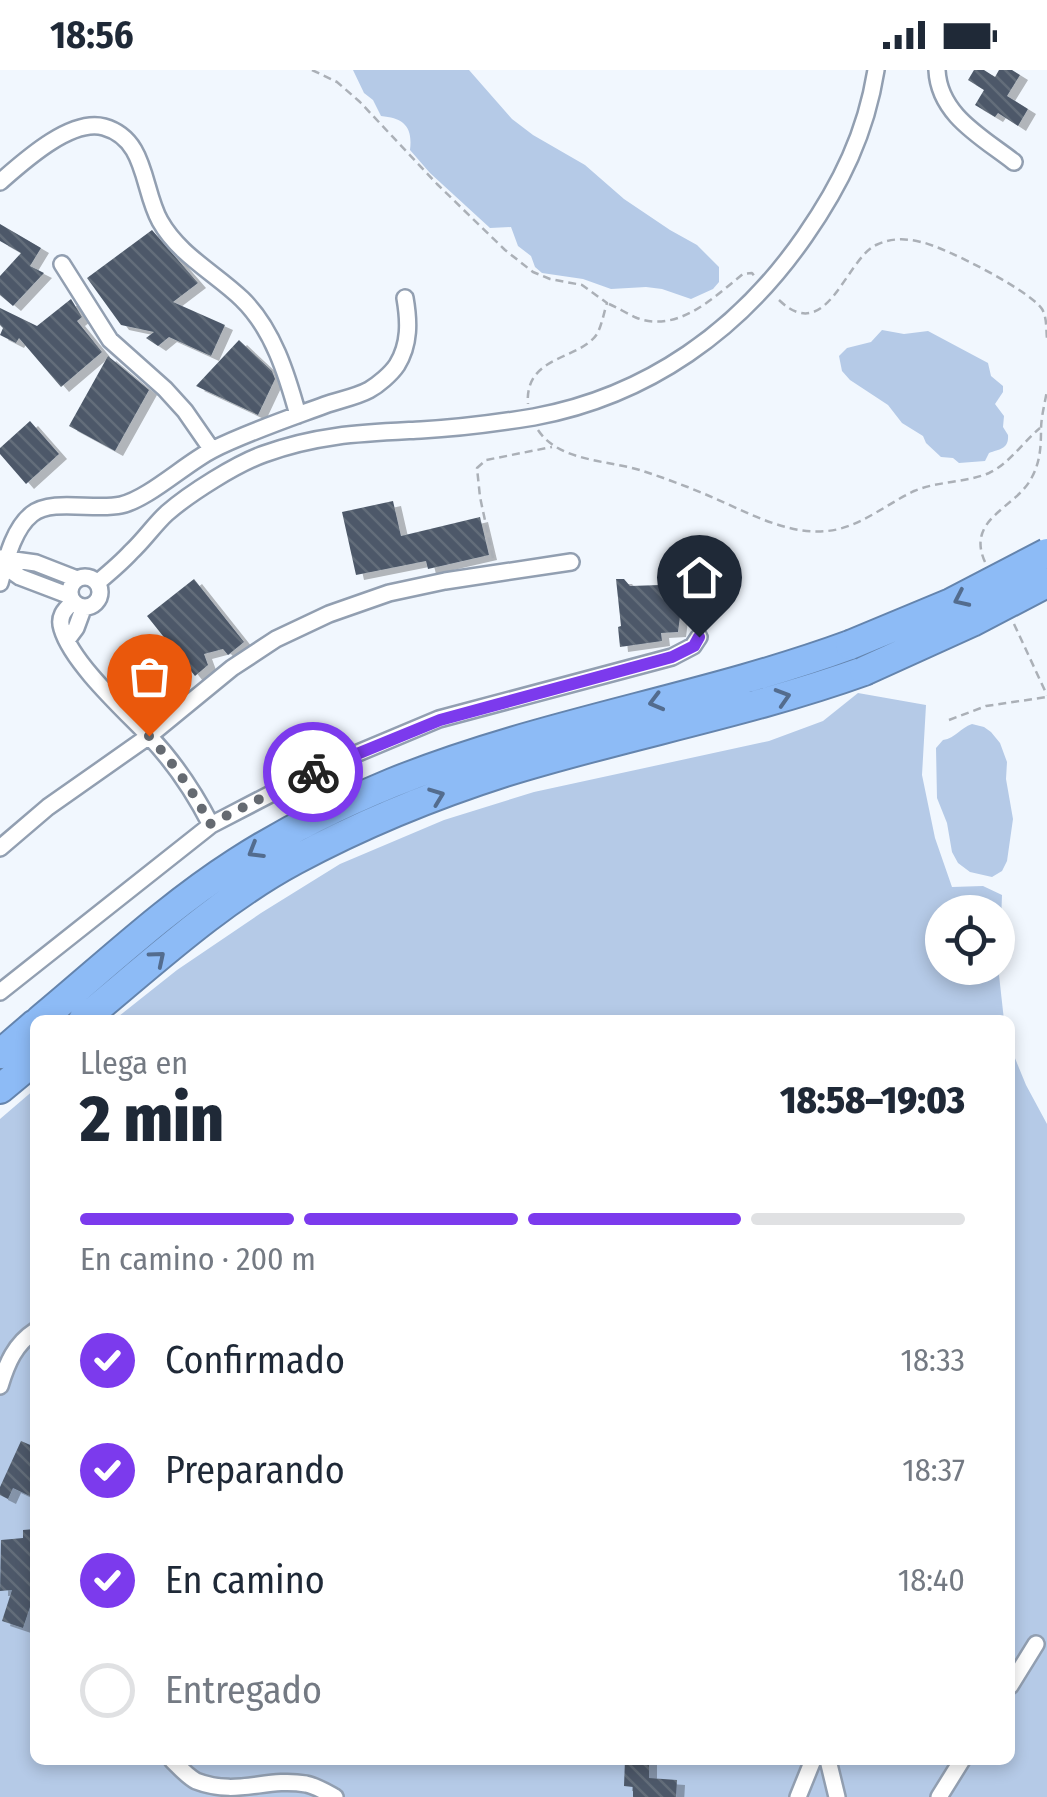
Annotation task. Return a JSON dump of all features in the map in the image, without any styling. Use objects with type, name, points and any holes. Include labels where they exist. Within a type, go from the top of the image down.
[{"type":"highway","points":[[998,581],[1047,542]]},
{"type":"highway","points":[[46,1015],[202,886],[268,843],[349,802],[400,780],[534,734],[774,671],[850,645],[951,603],[1047,553]]},
{"type":"highway","points":[[89,1015],[240,893],[294,860],[371,822],[507,771],[771,701],[864,671],[1047,583]]},
{"type":"highway","points":[[864,671],[935,655],[1047,600]]},
{"type":"highway","points":[[0,1054],[30,1029]]},
{"type":"highway","points":[[0,1089],[30,1064]]},
{"type":"street","points":[[98,583],[172,510],[260,456],[308,440],[483,424],[568,410],[627,389],[675,363],[756,299],[822,212],[848,164],[876,70]]},
{"type":"street","points":[[937,70],[944,100],[952,112],[1014,162]]},
{"type":"street","points":[[0,182],[74,130],[90,125],[121,134],[135,150],[151,200],[172,238],[244,300],[262,323],[298,415]]},
{"type":"street","points":[[62,264],[110,340],[185,411],[212,450]]},
{"type":"street","points":[[2,566],[16,536],[34,512],[61,506],[108,507],[134,501],[212,450],[368,390],[396,366],[407,337],[405,298]]},
{"type":"street","points":[[0,848],[48,807],[149,736],[232,668],[276,638],[389,593],[571,562]]},
{"type":"street","points":[[36,563],[77,579],[88,577],[98,583],[100,594],[94,603],[75,603],[2,566],[36,563]]},
{"type":"street","points":[[75,603],[73,584],[77,579]]},
{"type":"street","points":[[75,603],[64,610],[60,622],[67,640],[106,693],[171,760],[210,824]]},
{"type":"street","points":[[0,992],[210,824],[314,772],[440,720],[672,657],[694,646],[699,637]]},
{"type":"street","points":[[0,1386],[7,1364],[30,1334]]},
{"type":"street","points":[[1015,1678],[1036,1644]]},
{"type":"street","points":[[177,1765],[192,1780],[216,1789],[237,1792],[282,1783],[309,1784],[335,1797]]},
{"type":"street","points":[[798,1797],[811,1765]]},
{"type":"street","points":[[829,1765],[836,1797]]},
{"type":"street","points":[[939,1797],[959,1765]]},
{"type":"path","points":[[779,300],[796,312],[810,312],[839,291],[863,253],[876,245],[896,238],[925,242],[1032,298],[1044,313],[1047,339]]},
{"type":"path","points":[[607,303],[638,318],[672,321],[689,314],[743,274],[752,274],[761,283]]},
{"type":"path","points":[[982,553],[986,525],[992,516],[1031,481],[1042,441],[1040,428],[1047,390]]},
{"type":"path","points":[[496,574],[477,468],[486,460],[554,447]]},
{"type":"path","points":[[949,720],[986,706],[1047,696],[1016,629]]},
{"type":"shaded area","points":[[353,70],[469,70],[512,119],[585,165],[624,199],[697,245],[719,267],[719,282],[691,299],[662,289],[611,289],[583,279],[542,273],[531,256],[518,246],[511,227],[490,228],[430,173],[410,150],[408,129],[395,119],[381,116]]},
{"type":"shaded area","points":[[882,330],[904,334],[928,331],[988,363],[991,376],[1003,386],[995,404],[1004,416],[1003,427],[1008,435],[1005,446],[989,453],[985,461],[959,463],[941,457],[923,436],[902,423],[888,405],[850,380],[842,371],[839,356],[847,348],[871,342]]},
{"type":"shaded area","points":[[858,693],[926,705],[922,775],[935,838],[952,887],[983,886],[1002,895],[925,895],[925,985],[1000,985],[1003,1015],[120,1015],[177,970],[340,864],[444,820],[534,792],[769,741],[823,721]]},
{"type":"shaded area","points":[[972,724],[991,732],[1007,762],[1013,819],[1007,861],[1002,871],[992,877],[970,872],[958,863],[937,798],[936,748]]},
{"type":"shaded area","points":[[1015,1058],[1047,1124],[1047,1797],[0,1797],[0,1119],[30,1093],[30,1765],[1015,1765]]},
{"type":"building","points":[[974,70],[984,70],[995,77],[999,70],[1012,70],[1020,75],[1007,96],[1028,109],[1018,126],[975,105],[984,90],[968,80]]},
{"type":"building","points":[[0,224],[41,248],[30,266],[44,273],[13,306],[0,295],[0,276],[21,253],[0,241]]},
{"type":"building","points":[[152,230],[198,283],[173,302],[225,325],[211,356],[169,337],[158,346],[146,338],[154,332],[121,325],[87,278]]},
{"type":"building","points":[[71,299],[82,317],[77,321],[102,352],[61,387],[19,338],[16,343],[0,335],[0,308],[37,326]]},
{"type":"building","points":[[239,340],[272,371],[275,379],[258,415],[196,386]]},
{"type":"building","points":[[108,356],[149,390],[115,451],[69,426]]},
{"type":"building","points":[[30,421],[59,454],[26,484],[0,454],[0,448]]},
{"type":"building","points":[[393,501],[401,536],[480,517],[489,555],[428,569],[426,561],[356,575],[342,512]]},
{"type":"building","points":[[668,575],[689,578],[690,590],[685,590],[686,600],[682,600],[678,632],[661,633],[662,641],[620,647],[616,579],[624,579],[630,586],[660,585]]},
{"type":"building","points":[[194,579],[244,642],[228,655],[223,649],[204,654],[208,665],[195,676],[147,616]]},
{"type":"building","points":[[21,1441],[30,1445],[30,1496],[13,1488],[8,1499],[0,1495]]},
{"type":"building","points":[[30,1529],[30,1607],[23,1628],[2,1621],[12,1590],[0,1591],[1,1540],[23,1538],[23,1530]]},
{"type":"building","points":[[625,1765],[649,1765],[649,1778],[677,1780],[676,1797],[633,1797],[633,1787],[624,1786]]},
{"type":"way so far","points":[[149,736],[171,760],[210,824],[313,772]]},
{"type":"route","points":[[313,772],[440,720],[672,657],[694,646],[699,637]]}]
